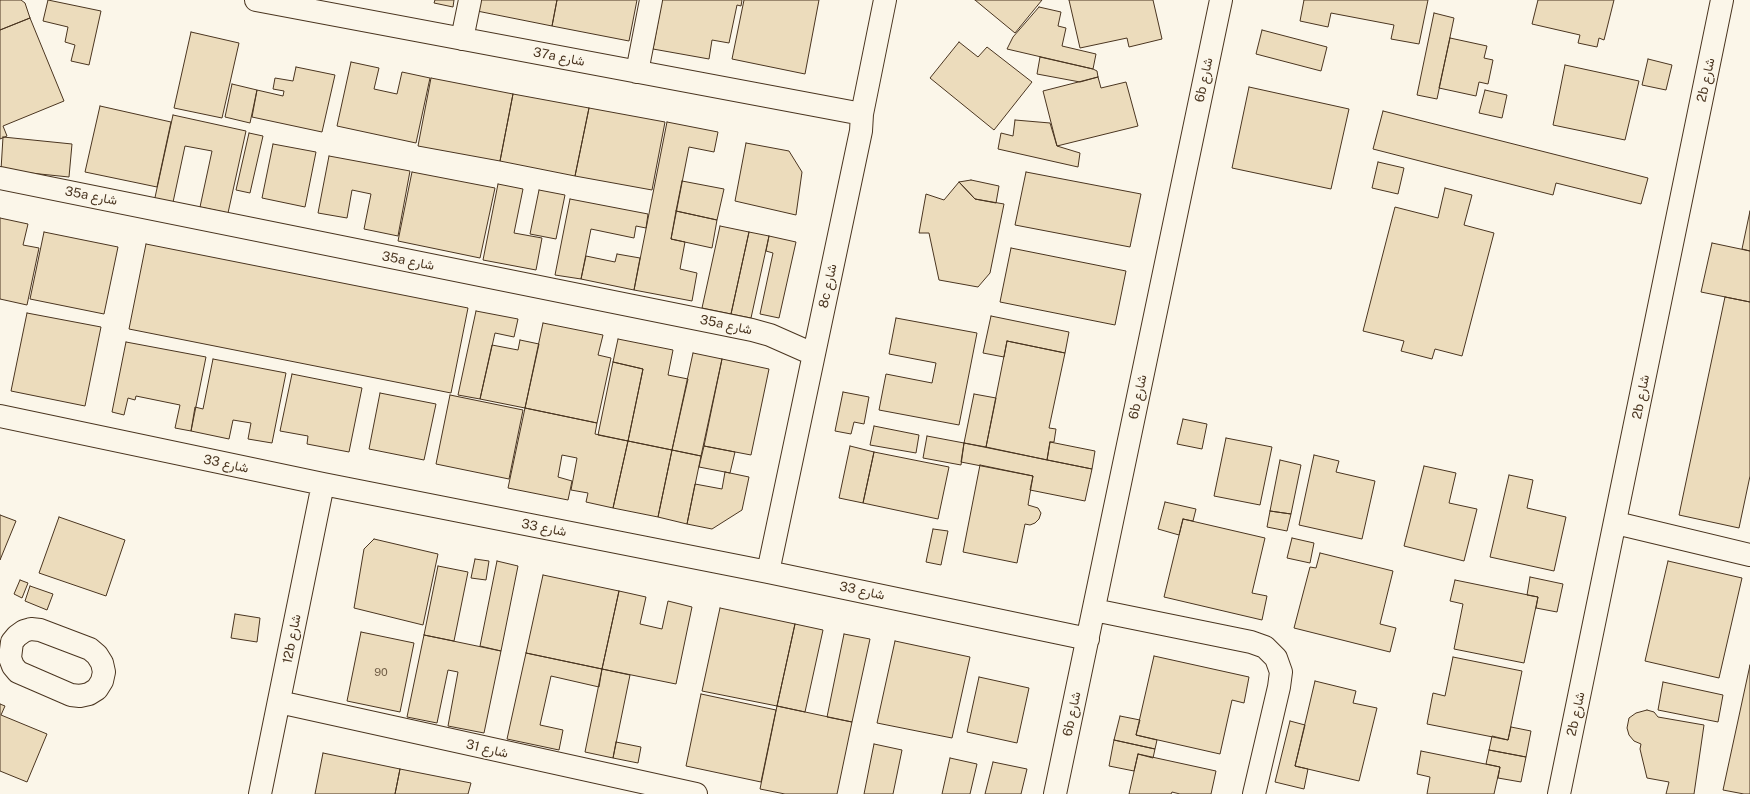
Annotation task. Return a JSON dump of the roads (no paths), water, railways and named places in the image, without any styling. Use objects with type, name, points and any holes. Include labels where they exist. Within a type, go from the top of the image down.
[{"type":"street","name":"37a شارع","points":[[256,0],[286,3],[462,39],[862,114]]},
{"type":"street","points":[[462,39],[470,0]]},
{"type":"street","points":[[637,72],[651,0]]},
{"type":"street","name":"8c شارع","points":[[768,572],[861,131],[862,114],[885,0]]},
{"type":"street","name":"6b شارع","points":[[1055,794],[1221,0]]},
{"type":"street","name":"2b شارع","points":[[1559,794],[1616,523],[1722,0]]},
{"type":"street","name":"35a شارع","points":[[0,178],[752,330],[770,335],[813,354]]},
{"type":"street","name":"شارع 33","points":[[0,416],[323,484],[768,572],[1088,639]]},
{"type":"street","name":"12b شارع","points":[[260,794],[323,484]]},
{"type":"street","points":[[1616,523],[1750,554]]},
{"type":"street","points":[[1094,610],[1251,642],[1265,647],[1276,658],[1281,672],[1279,686],[1254,794]]},
{"type":"street","name":"شارع 31","points":[[279,702],[696,794]]}]
